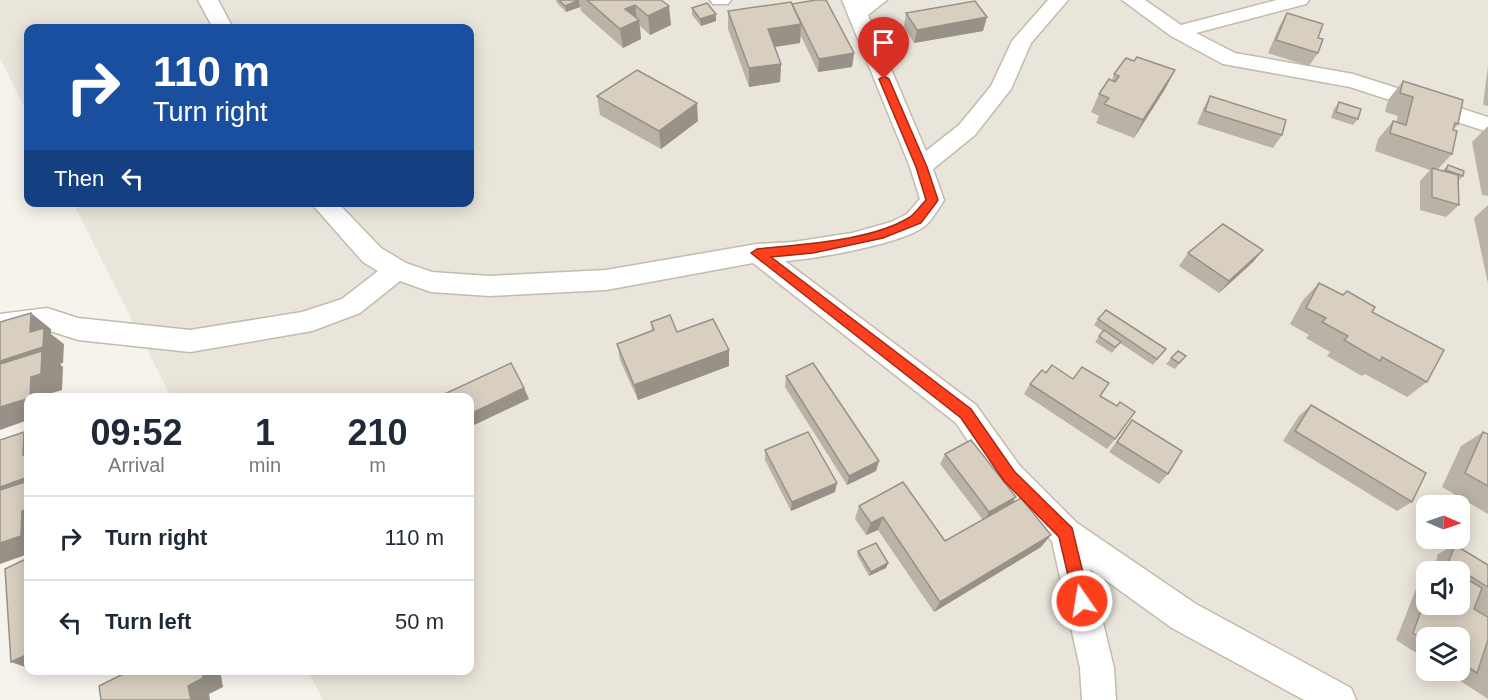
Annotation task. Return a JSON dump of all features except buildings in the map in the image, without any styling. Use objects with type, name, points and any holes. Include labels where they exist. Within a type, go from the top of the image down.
[{"type":"street","points":[[208,0],[221,24]]},
{"type":"street","points":[[327,207],[372,255],[397,270],[431,282],[489,286],[606,280],[757,253],[793,251],[852,242],[907,225],[916,220],[932,200],[921,167],[854,7],[877,0]]},
{"type":"street","points":[[921,167],[967,130],[1000,89],[1022,41],[1058,0]]},
{"type":"street","points":[[1132,0],[1178,32],[1230,59],[1353,81],[1488,125]]},
{"type":"street","points":[[1178,32],[1299,0]]},
{"type":"street","points":[[757,253],[966,414],[1009,476],[1066,533],[1184,616],[1339,700]]},
{"type":"street","points":[[0,325],[47,319],[78,328],[190,341],[303,322],[322,316],[351,306],[397,270]]},
{"type":"street","points":[[1066,533],[1097,668],[1099,700]]},
{"type":"shaded area","points":[[0,0],[1488,0],[1488,700],[323,700],[310,675],[474,675],[474,393],[169,393],[75,207],[474,207],[474,24],[24,24],[24,107],[0,58]]},
{"type":"route","points":[[884,79],[921,167],[932,200],[916,220],[879,235],[852,242],[793,251],[757,253],[966,414],[1009,476],[1066,533],[1082,601]]}]
